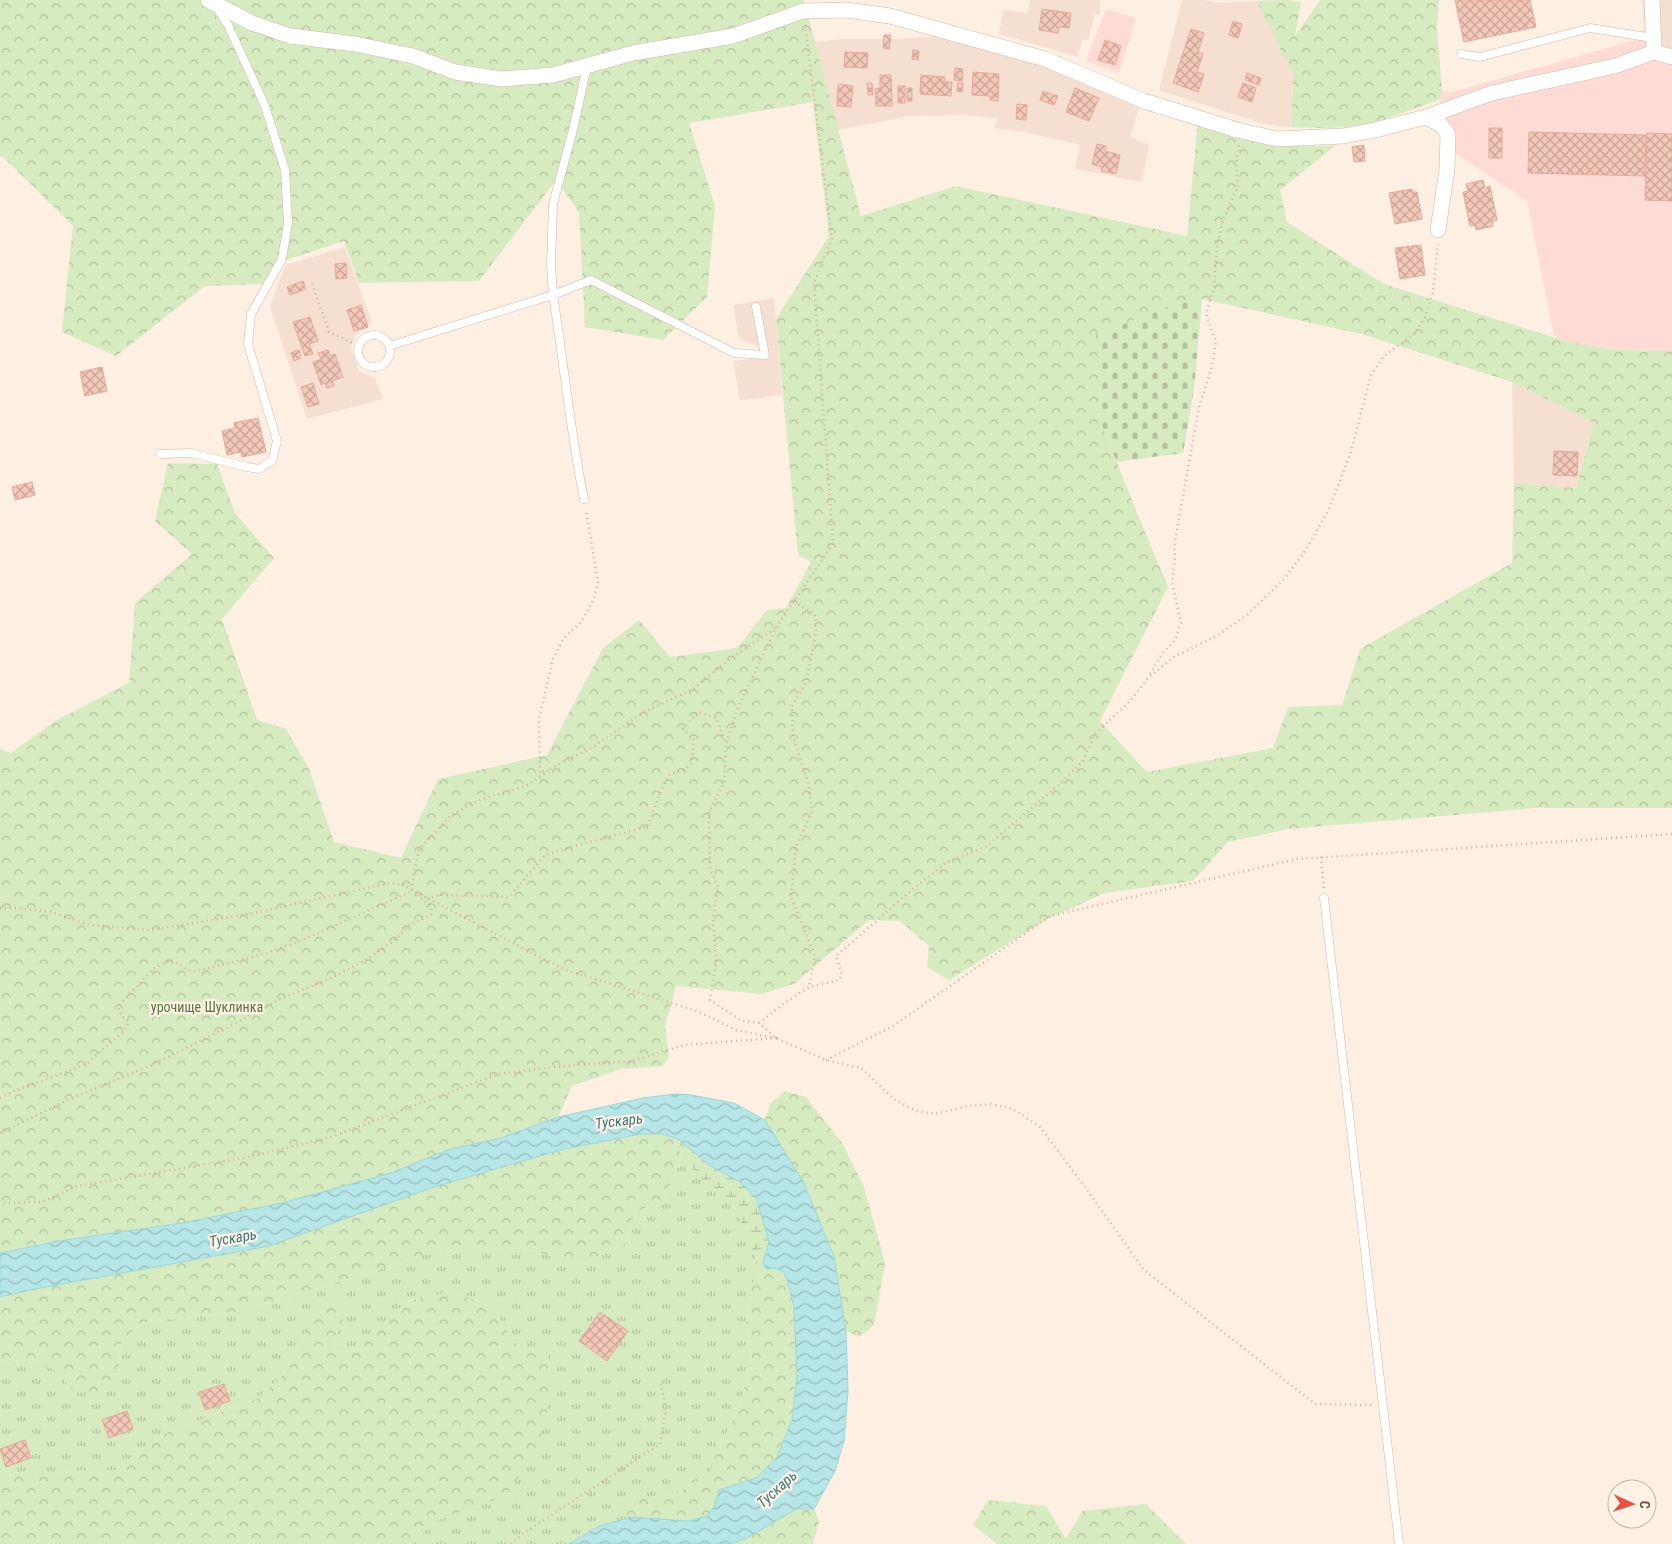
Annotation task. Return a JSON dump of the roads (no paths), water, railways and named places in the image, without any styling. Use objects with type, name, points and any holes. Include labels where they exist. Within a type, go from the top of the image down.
[{"type":"street","points":[[1652,0],[1654,45]]},
{"type":"street","points":[[210,1],[252,22],[290,36],[355,44],[413,56],[455,72],[502,79],[553,75],[633,53],[733,36],[810,8],[847,10],[890,16],[1045,59],[1144,101],[1236,130],[1277,139],[1333,137],[1375,130],[1426,117],[1492,93],[1615,66],[1654,45]]},
{"type":"street","points":[[1654,45],[1672,57]]},
{"type":"street","points":[[1426,117],[1440,124],[1448,134],[1447,169],[1438,230]]},
{"type":"lane","points":[[160,454],[191,453],[247,468],[259,469],[272,461],[277,441],[248,344],[251,314],[282,259],[288,223],[285,170],[265,106],[228,25],[210,1]]},
{"type":"lane","points":[[1461,54],[1480,57],[1590,28],[1654,45]]},
{"type":"lane","points":[[584,499],[576,457],[563,354],[553,295],[551,265],[553,204],[573,130],[587,66]]},
{"type":"lane","points":[[389,346],[553,295],[591,280],[734,353],[765,355],[756,307]]},
{"type":"lane","points":[[371,336],[383,338],[389,346],[389,357],[386,362],[379,366],[372,367],[365,364],[359,355],[359,346],[364,339],[371,336]]},
{"type":"lane","points":[[1324,898],[1399,1544]]},
{"type":"water","name":"Тускарь","points":[[675,1094],[734,1103],[765,1120],[803,1181],[834,1257],[846,1331],[848,1391],[844,1441],[835,1471],[814,1509],[796,1509],[747,1538],[731,1544],[569,1544],[597,1527],[631,1517],[688,1521],[707,1516],[715,1505],[719,1490],[756,1478],[777,1457],[792,1420],[797,1375],[794,1307],[783,1271],[774,1268],[766,1269],[763,1263],[769,1242],[756,1198],[740,1182],[709,1165],[678,1139],[662,1134],[641,1134],[560,1150],[431,1188],[269,1246],[0,1297],[0,1253],[65,1240],[182,1223],[282,1203],[391,1173],[447,1150],[501,1138],[558,1117],[643,1098]]},
{"type":"park label","name":"урочище Шуклинка","points":[[207,1007]]}]
